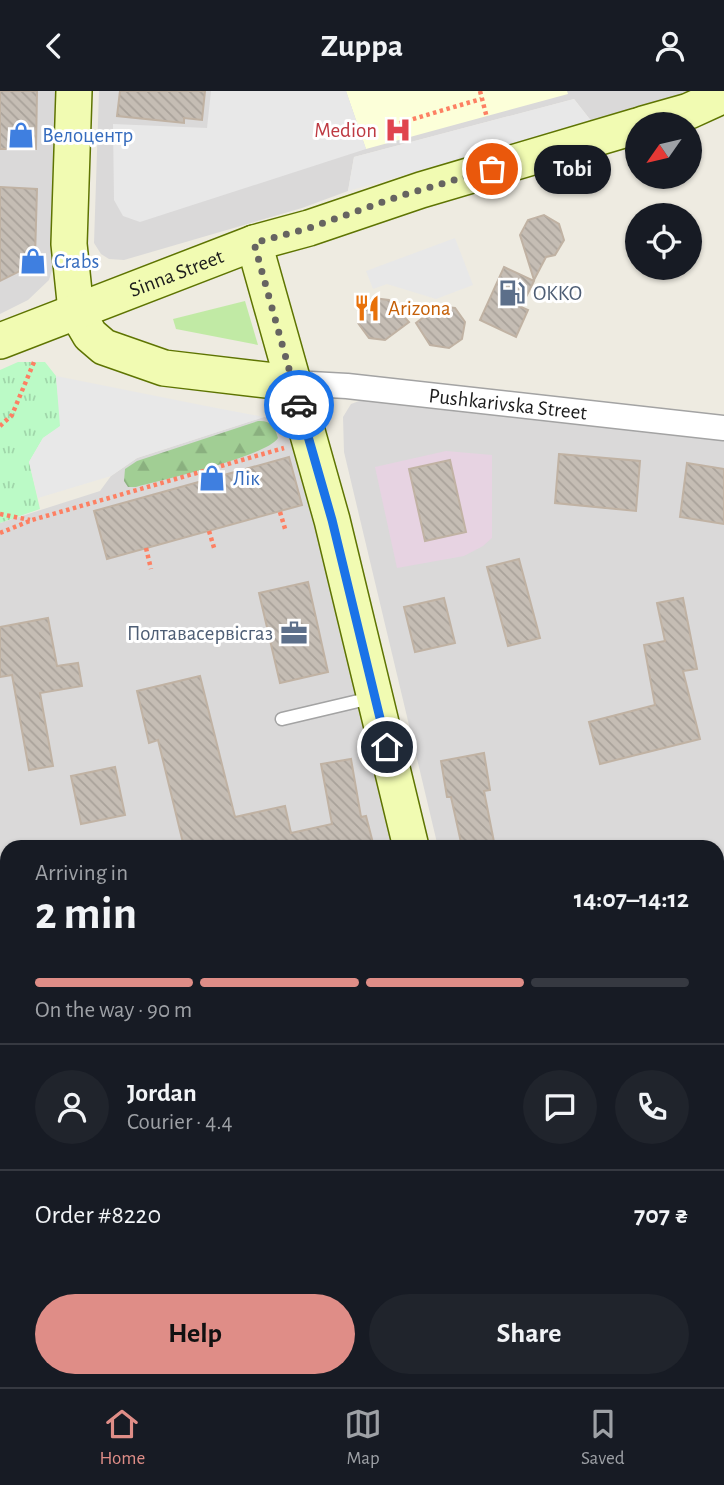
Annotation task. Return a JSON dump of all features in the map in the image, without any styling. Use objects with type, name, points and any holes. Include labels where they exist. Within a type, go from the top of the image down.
[{"type":"main road","points":[[74,91],[68,226],[76,311],[90,335],[104,347],[164,368],[292,383]]},
{"type":"main road","points":[[685,112],[724,95]]},
{"type":"main road","name":"Sinna Street","points":[[0,341],[254,243],[625,130]]},
{"type":"main road","points":[[254,243],[332,520],[409,840]]},
{"type":"street","name":"Pushkarivska Street","points":[[292,383],[347,386],[724,428]]},
{"type":"lane","points":[[282,719],[375,697]]},
{"type":"path","points":[[480,91],[487,118]]},
{"type":"path","points":[[386,127],[481,99]]},
{"type":"path","points":[[0,426],[12,415],[34,362]]},
{"type":"path","points":[[0,533],[32,520],[293,445]]},
{"type":"path","points":[[209,469],[212,478]]},
{"type":"path","points":[[280,512],[286,532]]},
{"type":"path","points":[[0,514],[32,520]]},
{"type":"path","points":[[209,531],[215,551]]},
{"type":"path","points":[[146,548],[151,569]]},
{"type":"shaded area","points":[[0,91],[63,91],[55,260],[49,280],[28,300],[0,314]]},
{"type":"shaded area","points":[[99,91],[694,91],[664,105],[625,112],[625,114],[592,122],[574,99],[354,157],[348,191],[302,208],[124,260],[109,259],[101,254],[94,243]]},
{"type":"shaded area","points":[[211,91],[346,91],[366,149],[140,222],[123,216],[114,200],[113,124],[207,128]]},
{"type":"shaded area","name":"Medion","points":[[346,91],[567,91],[568,94],[366,149]]},
{"type":"shaded area","points":[[574,99],[592,122],[348,191],[354,157]]},
{"type":"shaded area","points":[[455,238],[473,285],[436,299],[387,284],[373,289],[366,271]]},
{"type":"shaded area","points":[[56,376],[264,417],[137,458],[111,476],[38,498],[29,462],[43,438],[60,426]]},
{"type":"shaded area","points":[[367,398],[724,440],[724,840],[436,840],[344,452],[343,417],[351,404]]},
{"type":"shaded area","points":[[264,417],[285,423],[302,441],[400,840],[0,840],[0,523],[100,491],[111,476],[137,458]]},
{"type":"shaded area","points":[[446,451],[492,455],[492,538],[464,556],[397,568],[375,467]]},
{"type":"green space","points":[[245,301],[258,345],[176,329],[173,319]]},
{"type":"green space","points":[[18,362],[45,362],[56,376],[61,426],[43,438],[29,462],[40,509],[0,523],[0,370]]},
{"type":"green space","points":[[258,421],[272,425],[278,438],[255,452],[213,467],[136,487],[128,487],[124,481],[125,469],[137,461]]},
{"type":"building","points":[[0,91],[37,91],[36,149],[0,149]]},
{"type":"building","points":[[120,91],[205,91],[202,120],[184,118],[184,123],[117,116]]},
{"type":"building","points":[[0,187],[37,189],[35,257],[30,266],[0,281]]},
{"type":"building","points":[[544,215],[559,224],[564,240],[555,255],[546,257],[534,280],[520,235],[528,220]]},
{"type":"building","points":[[504,267],[534,281],[521,307],[528,310],[516,337],[480,320]]},
{"type":"building","points":[[373,298],[389,300],[409,322],[385,340],[369,338],[358,323],[360,309]]},
{"type":"building","points":[[438,306],[455,308],[465,322],[462,339],[449,348],[430,345],[416,323]]},
{"type":"building","points":[[559,454],[640,461],[636,511],[555,503]]},
{"type":"building","points":[[289,457],[302,505],[107,559],[94,511]]},
{"type":"building","points":[[450,460],[466,532],[425,541],[409,469]]},
{"type":"building","points":[[687,463],[724,469],[724,524],[680,517]]},
{"type":"building","points":[[519,559],[540,638],[508,646],[487,567]]},
{"type":"building","name":"Полтавасервісгаз","points":[[308,582],[328,672],[280,683],[259,593]]},
{"type":"building","points":[[444,598],[455,643],[415,652],[404,607]]},
{"type":"building","points":[[683,598],[697,669],[683,671],[700,739],[600,764],[589,722],[655,705],[644,645],[665,641],[657,603]]},
{"type":"building","points":[[48,618],[57,666],[78,663],[82,686],[40,693],[53,766],[29,770],[12,675],[0,677],[0,627]]},
{"type":"building","points":[[200,676],[235,817],[285,806],[291,833],[332,824],[321,764],[351,759],[361,817],[366,816],[372,840],[182,840],[158,740],[149,743],[137,691]]},
{"type":"building","points":[[484,753],[490,790],[484,791],[494,840],[460,840],[451,797],[447,797],[441,761]]},
{"type":"building","points":[[115,767],[125,815],[81,824],[71,776]]},
{"type":"way so far","points":[[299,405],[254,243],[492,169]]},
{"type":"place","name":"Medion","points":[[398,130]]},
{"type":"place","name":"Велоцентр","points":[[21,135]]},
{"type":"place","name":"Tobi","points":[[492,169]]},
{"type":"place","name":"Crabs","points":[[33,261]]},
{"type":"place","name":"OKKO","points":[[512,293]]},
{"type":"place","name":"Arizona","points":[[367,308]]},
{"type":"place","name":"Лік","points":[[212,478]]},
{"type":"place","name":"Полтавасервісгаз","points":[[294,633]]},
{"type":"route","points":[[299,405],[332,520],[387,747]]}]
